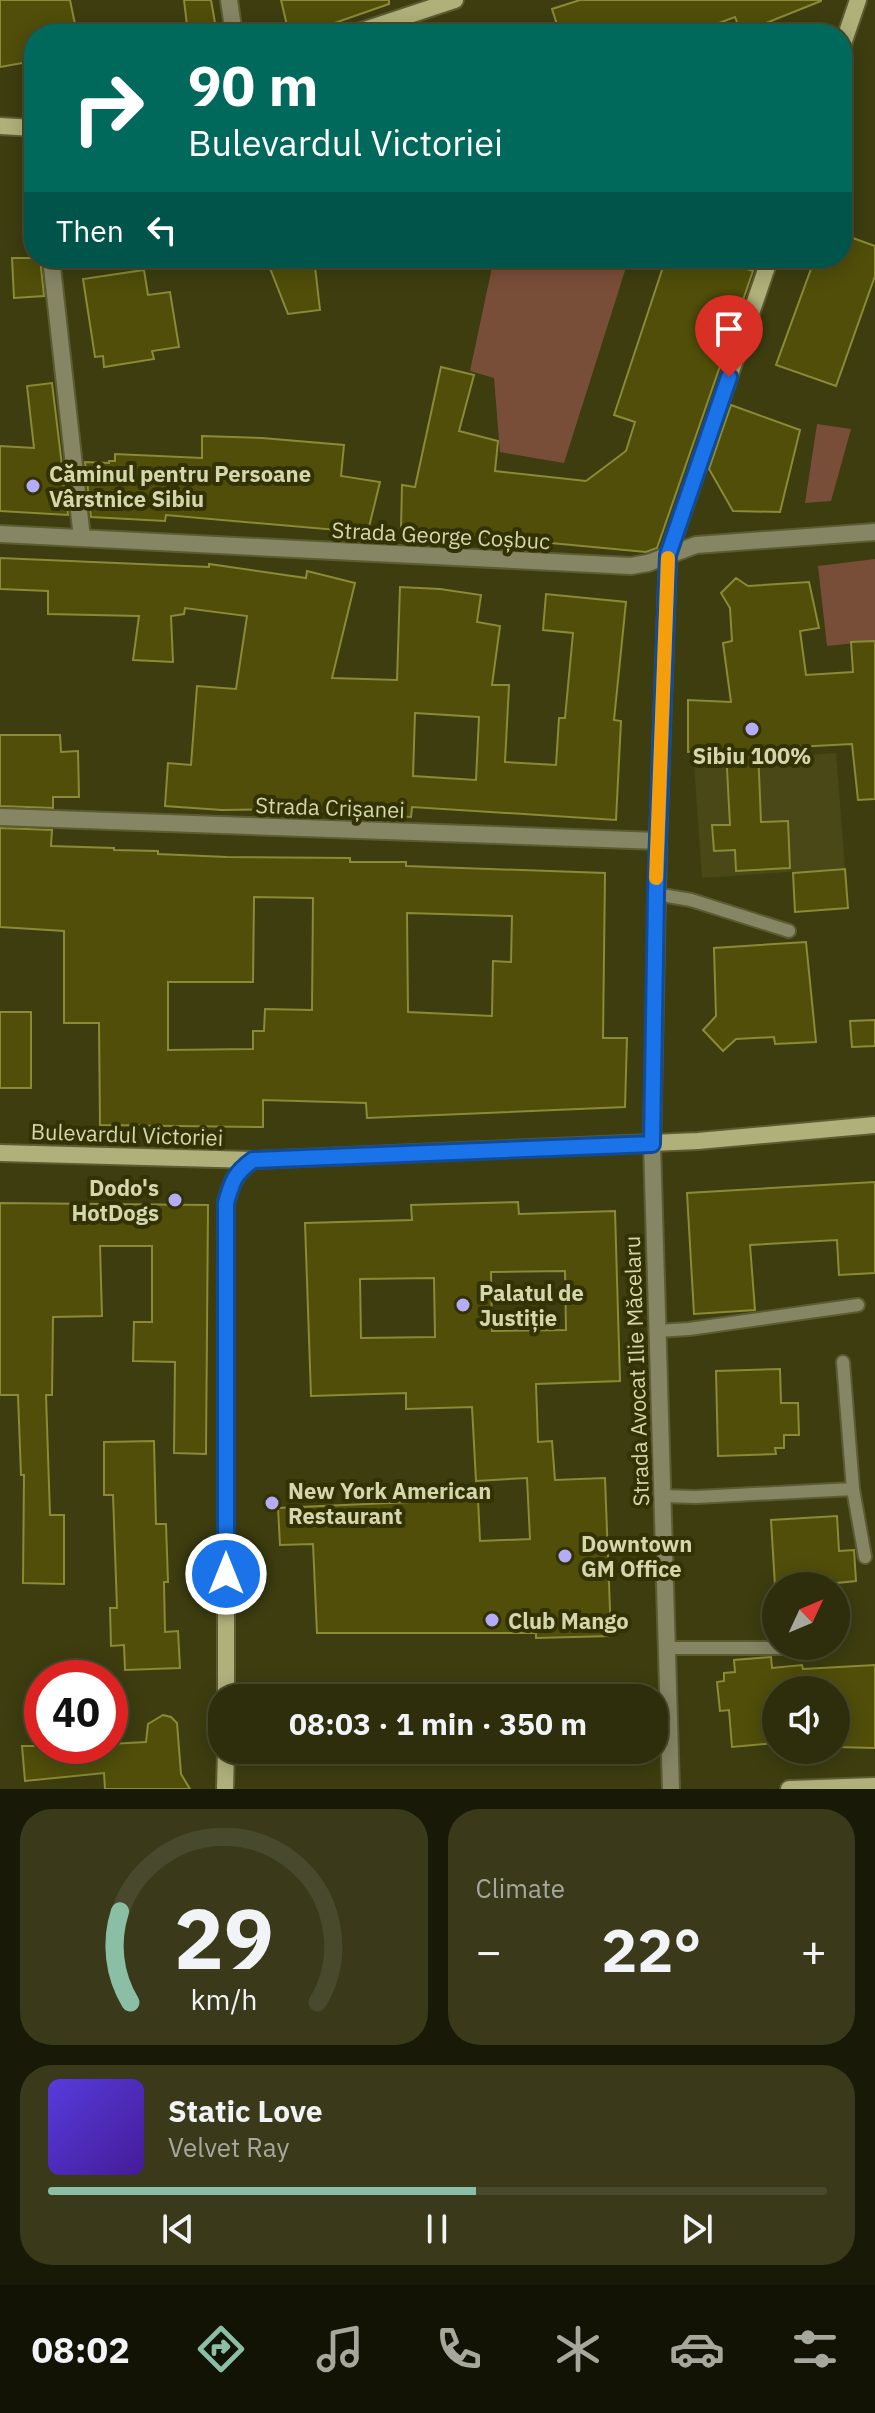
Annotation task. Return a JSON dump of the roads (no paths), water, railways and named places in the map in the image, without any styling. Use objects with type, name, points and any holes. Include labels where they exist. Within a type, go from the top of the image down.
[{"type":"street","points":[[229,0],[233,24]]},
{"type":"street","points":[[382,24],[455,0]]},
{"type":"street","points":[[850,24],[858,0]]},
{"type":"street","points":[[0,126],[24,127]]},
{"type":"street","points":[[52,268],[82,538]]},
{"type":"street","points":[[652,1144],[656,894],[668,555],[767,268]]},
{"type":"street","name":"Strada George Coșbuc","points":[[0,534],[631,566],[696,545],[875,532]]},
{"type":"street","name":"Strada Crișanei","points":[[0,817],[658,841]]},
{"type":"street","name":"Bulevardul Victoriei","points":[[0,1153],[253,1160],[652,1144],[875,1125]]},
{"type":"street","name":"Strada Avocat Ilie Măcelaru","points":[[652,1144],[671,1789]]},
{"type":"street","points":[[226,1684],[226,1203],[232,1181],[241,1168],[253,1160]]},
{"type":"street","points":[[225,1789],[226,1764]]},
{"type":"street","points":[[789,1789],[875,1786]]},
{"type":"lane","points":[[656,894],[691,900],[789,931]]},
{"type":"lane","points":[[657,1331],[858,1305]]},
{"type":"lane","points":[[843,1362],[853,1489],[865,1557]]},
{"type":"lane","points":[[662,1496],[853,1489]]},
{"type":"lane","points":[[666,1648],[762,1648]]},
{"type":"place","name":"Căminul pentru Persoane Vârstnice Sibiu","points":[[33,486]]},
{"type":"place","name":"Sibiu 100%","points":[[752,729]]},
{"type":"place","name":"Dodo's HotDogs","points":[[175,1200]]},
{"type":"place","name":"Palatul de Justiție","points":[[463,1305]]},
{"type":"place","name":"New York American Restaurant","points":[[272,1503]]},
{"type":"place","name":"Downtown GM Office","points":[[565,1556]]},
{"type":"place","name":"Club Mango","points":[[492,1620]]}]
